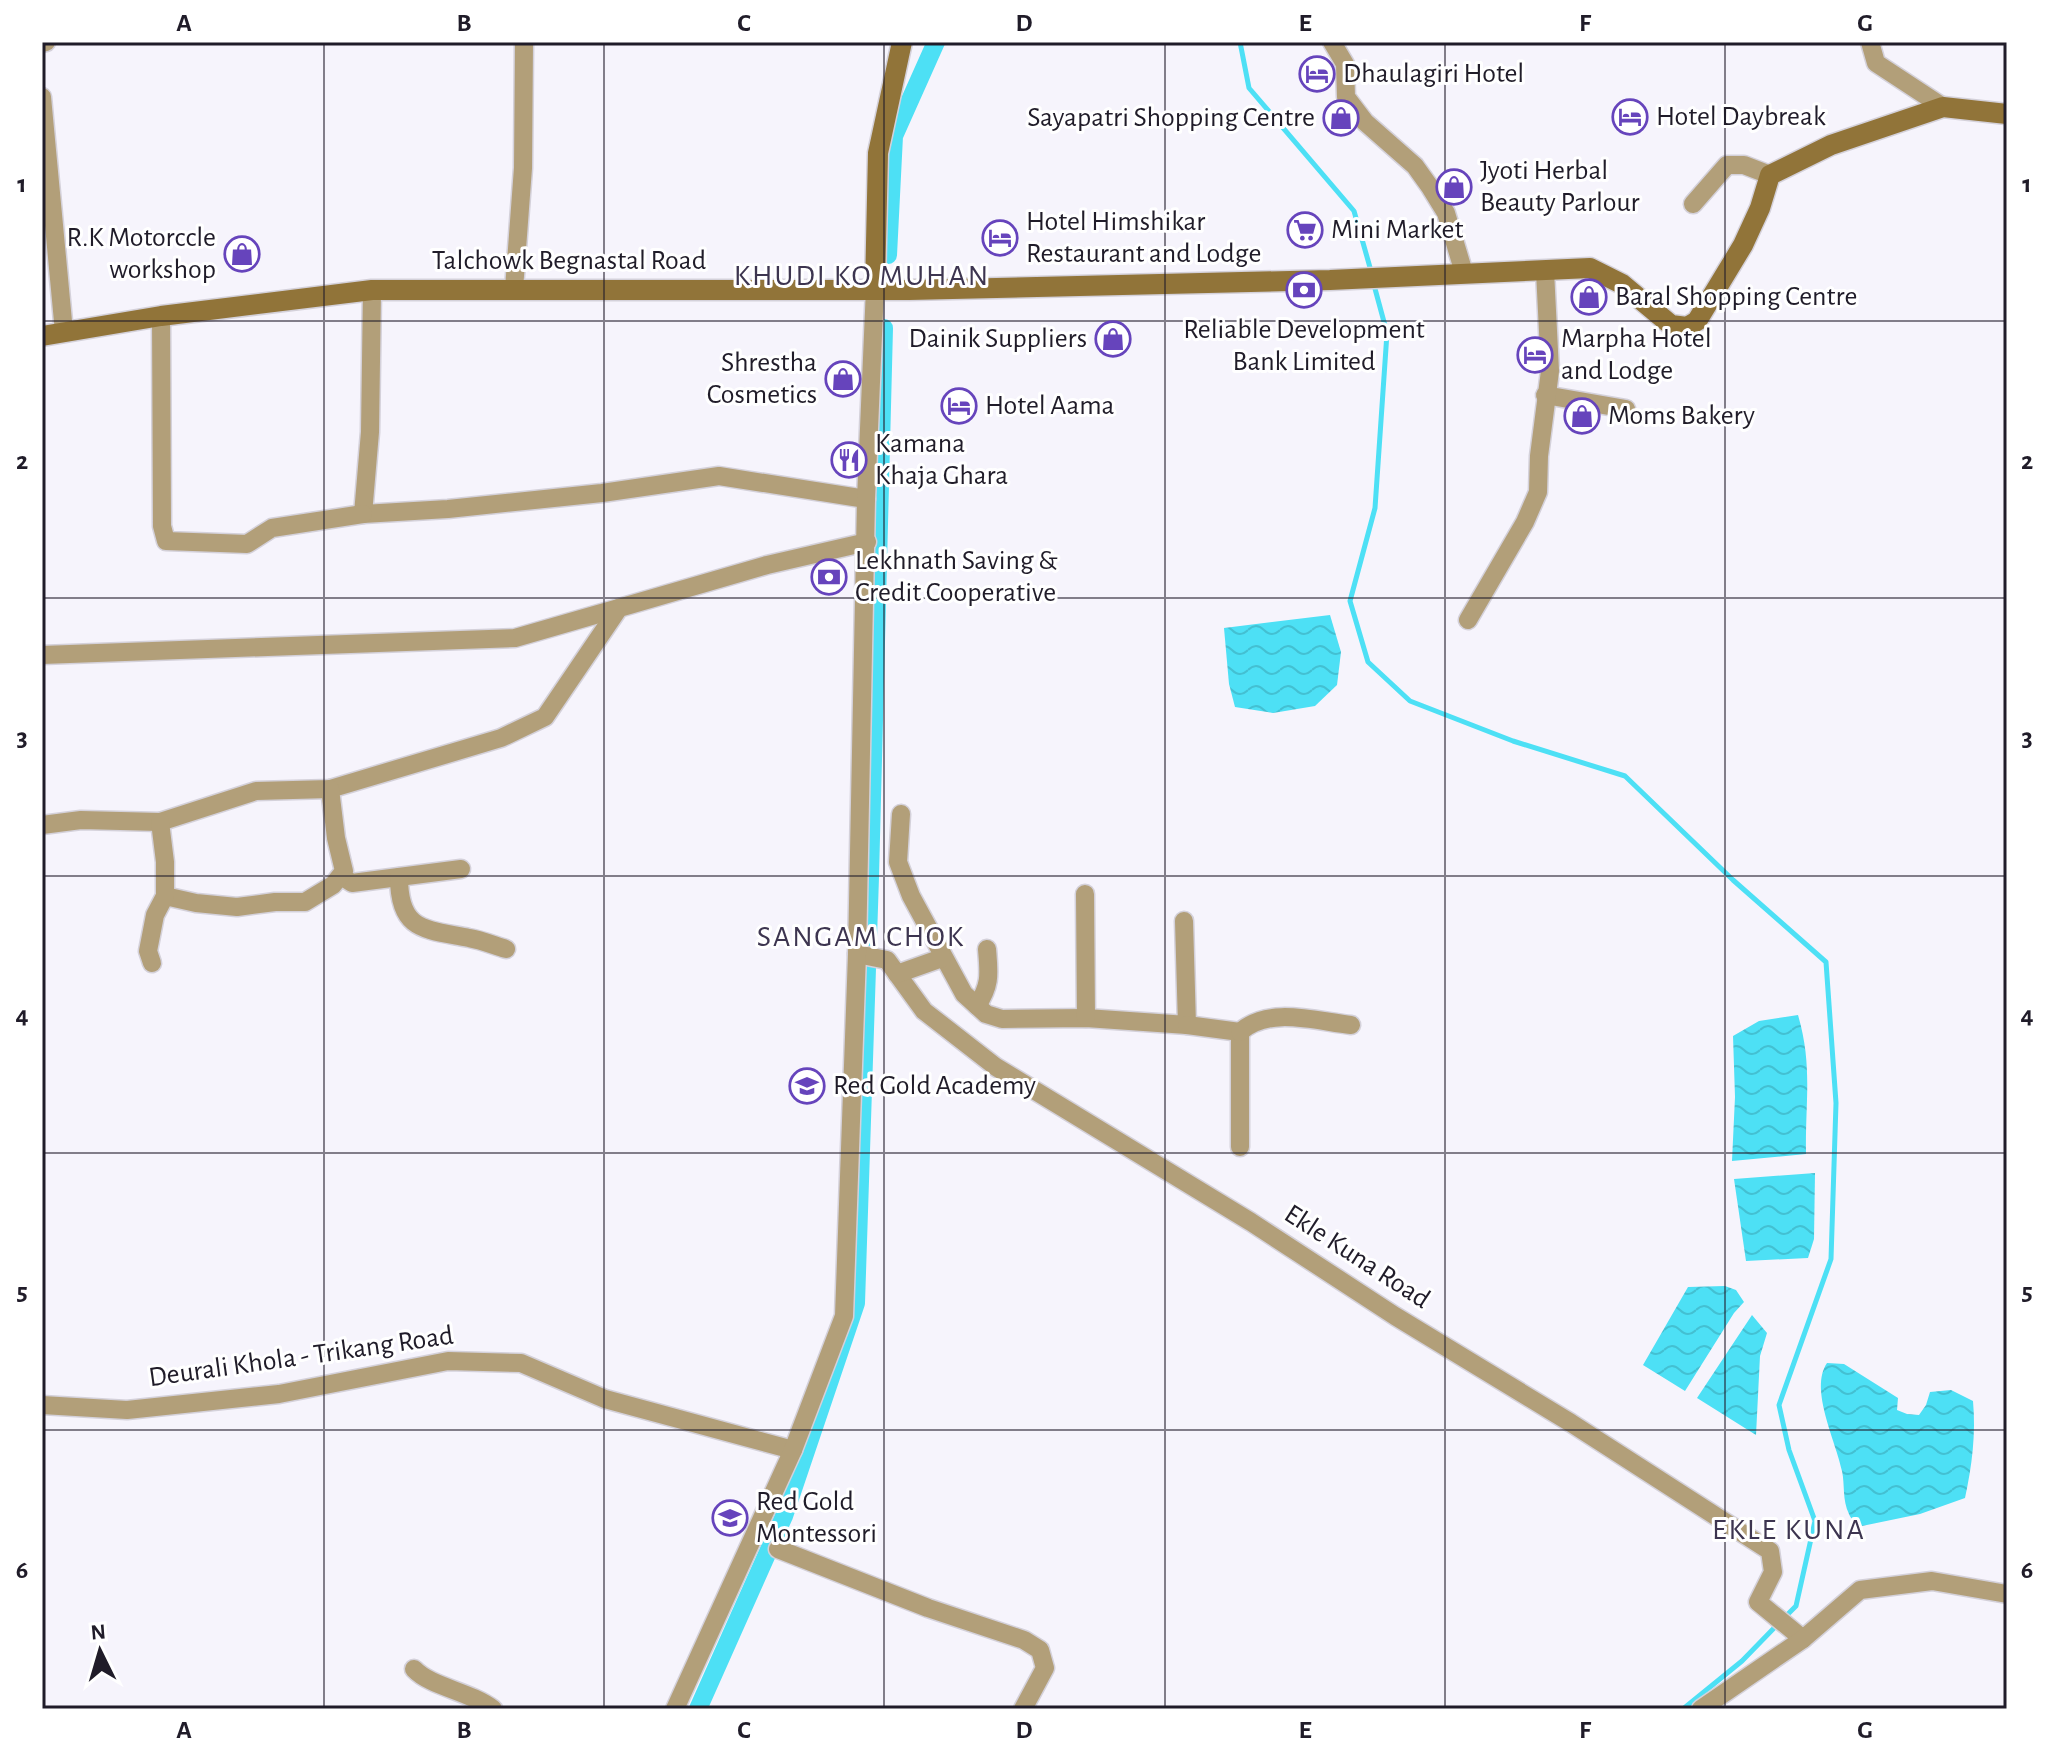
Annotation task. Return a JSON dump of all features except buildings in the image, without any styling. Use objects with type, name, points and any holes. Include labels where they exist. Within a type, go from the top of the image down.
[{"type":"main road","points":[[875,288],[878,153],[902,42]]},
{"type":"main road","points":[[1770,175],[1831,145],[1943,107],[2007,114]]},
{"type":"main road","name":"Talchowk Begnastal Road","points":[[42,336],[161,316],[372,290],[909,290],[1330,280],[1590,268],[1622,284],[1671,325],[1687,327],[1697,321],[1743,245],[1770,175]]},
{"type":"street","points":[[514,289],[523,168],[524,42]]},
{"type":"street","points":[[1332,42],[1345,64],[1346,97],[1365,122],[1415,166],[1430,187],[1446,213],[1464,273]]},
{"type":"street","points":[[1870,42],[1876,63],[1943,107]]},
{"type":"street","points":[[42,97],[64,332]]},
{"type":"street","points":[[1693,204],[1727,165],[1744,165],[1770,175]]},
{"type":"street","points":[[1468,620],[1525,522],[1538,492],[1545,395],[1550,371],[1545,271]]},
{"type":"street","points":[[675,1709],[793,1450],[844,1316],[857,954],[866,499],[875,288]]},
{"type":"street","points":[[363,514],[370,432],[372,290]]},
{"type":"street","points":[[161,316],[162,526],[166,541],[247,544],[272,528],[363,514],[448,509],[602,493],[719,476],[866,499]]},
{"type":"street","points":[[1545,395],[1626,409]]},
{"type":"street","points":[[42,655],[515,638],[767,565],[867,542]]},
{"type":"street","points":[[42,825],[81,820],[160,822],[256,791],[330,789],[501,738],[545,717],[619,608]]},
{"type":"street","points":[[165,896],[237,907],[305,902],[333,885],[344,871],[330,789]]},
{"type":"street","points":[[901,814],[898,862],[911,896],[964,994],[986,1014],[1002,1019],[1086,1018],[1240,1032]]},
{"type":"street","points":[[152,963],[148,951],[155,915],[165,896],[160,822]]},
{"type":"street","points":[[341,876],[352,883],[461,869]]},
{"type":"street","points":[[399,877],[399,897],[406,917],[425,930],[473,938],[506,949]]},
{"type":"street","points":[[1085,894],[1086,1018]]},
{"type":"street","points":[[1184,921],[1187,1025]]},
{"type":"street","points":[[977,1006],[987,990],[987,949]]},
{"type":"street","points":[[857,954],[892,967],[942,958]]},
{"type":"street","name":"Ekle Kuna Road","points":[[892,967],[924,1011],[996,1067],[1251,1222],[1770,1551],[1773,1572],[1758,1602],[1803,1639]]},
{"type":"street","points":[[1240,1147],[1240,1032],[1251,1022],[1265,1017],[1351,1025]]},
{"type":"street","name":"Deurali Khola - Trikang Road","points":[[42,1405],[127,1410],[279,1394],[448,1361],[521,1363],[605,1399],[793,1450]]},
{"type":"street","points":[[778,1549],[928,1608],[1024,1640],[1040,1650],[1045,1668],[1023,1709]]},
{"type":"street","points":[[1701,1709],[1803,1639],[1860,1590],[1932,1581],[2007,1594]]},
{"type":"street","points":[[414,1669],[423,1679],[479,1698],[493,1709]]},
{"type":"water","points":[[1330,615],[1341,652],[1337,685],[1315,706],[1273,713],[1235,707],[1229,684],[1224,628]]},
{"type":"water","points":[[1798,1015],[1807,1068],[1806,1154],[1732,1161],[1735,1097],[1733,1036],[1759,1021]]},
{"type":"water","points":[[1815,1173],[1814,1239],[1808,1258],[1746,1261],[1734,1179]]},
{"type":"water","points":[[1725,1286],[1736,1290],[1744,1302],[1685,1391],[1643,1365],[1688,1287]]},
{"type":"water","points":[[1752,1315],[1767,1333],[1760,1356],[1756,1435],[1697,1398]]},
{"type":"water","points":[[1827,1363],[1844,1364],[1898,1398],[1897,1410],[1907,1414],[1919,1415],[1930,1392],[1951,1390],[1973,1401],[1973,1450],[1965,1498],[1920,1514],[1862,1526],[1852,1519],[1845,1503],[1842,1471],[1822,1401],[1822,1374]]},
{"type":"waterway","points":[[888,255],[894,136],[936,42]]},
{"type":"waterway","points":[[1240,42],[1249,88],[1354,211],[1371,271]]},
{"type":"waterway","points":[[1374,285],[1387,333],[1375,508],[1350,601],[1368,662],[1410,701],[1513,741],[1625,776],[1733,880],[1826,962],[1836,1103],[1831,1259],[1779,1405],[1789,1450],[1815,1521],[1796,1606],[1784,1618]]},
{"type":"waterway","points":[[698,1709],[784,1516],[856,1303],[884,328]]},
{"type":"waterway","points":[[1683,1709],[1742,1661],[1777,1625]]},
{"type":"place","name":"Dhaulagiri Hotel","points":[[1317,74]]},
{"type":"place","name":"Hotel Daybreak","points":[[1630,117]]},
{"type":"place","name":"Sayapatri Shopping Centre","points":[[1341,118]]},
{"type":"place","name":"Jyoti Herbal Beauty Parlour","points":[[1454,187]]},
{"type":"place","name":"Mini Market","points":[[1305,230]]},
{"type":"place","name":"Hotel Himshikar Restaurant and Lodge","points":[[1000,238]]},
{"type":"place","name":"R.K Motorccle workshop","points":[[242,254]]},
{"type":"place","name":"Reliable Development Bank Limited","points":[[1304,290]]},
{"type":"place","name":"Baral Shopping Centre","points":[[1589,297]]},
{"type":"place","name":"Dainik Suppliers","points":[[1113,339]]},
{"type":"place","name":"Marpha Hotel and Lodge","points":[[1535,355]]},
{"type":"place","name":"Shrestha Cosmetics","points":[[843,379]]},
{"type":"place","name":"Hotel Aama","points":[[959,406]]},
{"type":"place","name":"Moms Bakery","points":[[1582,416]]},
{"type":"place","name":"Kamana Khaja Ghara","points":[[849,460]]},
{"type":"place","name":"Lekhnath Saving & Credit Cooperative","points":[[829,577]]},
{"type":"place","name":"Red Gold Academy","points":[[807,1086]]},
{"type":"place","name":"Red Gold Montessori","points":[[730,1518]]},
{"type":"district","name":"KHUDI KO MUHAN","points":[[862,276]]},
{"type":"district","name":"SANGAM CHOK","points":[[861,937]]},
{"type":"district","name":"EKLE KUNA","points":[[1789,1530]]}]
